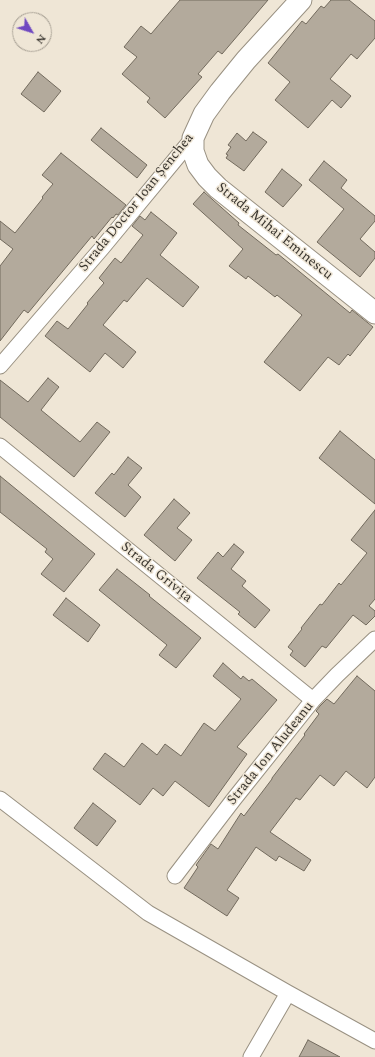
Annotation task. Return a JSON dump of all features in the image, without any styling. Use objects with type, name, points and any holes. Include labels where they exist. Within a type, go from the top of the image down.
[{"type":"main road","name":"Strada Doctor Ioan Șenchea","points":[[192,138],[204,114],[220,92],[246,60],[301,0]]},
{"type":"main road","name":"Strada Mihai Eminescu","points":[[192,138],[193,151],[198,165],[218,188],[375,314]]},
{"type":"street","name":"Strada Doctor Ioan Șenchea","points":[[0,366],[102,248],[192,138]]},
{"type":"street","name":"Strada Grivița","points":[[0,446],[313,700]]},
{"type":"street","name":"Strada Ion Aludeanu","points":[[175,876],[313,700],[375,639]]},
{"type":"street","points":[[0,799],[148,913],[375,1041]]},
{"type":"street","points":[[251,1057],[288,993]]},
{"type":"building","points":[[180,0],[268,0],[222,54],[218,51],[198,74],[202,77],[165,118],[147,102],[150,98],[122,74],[137,57],[124,47],[141,26],[151,34]]},
{"type":"building","points":[[331,0],[349,0],[375,21],[375,38],[357,59],[351,54],[330,79],[351,96],[341,108],[332,100],[308,128],[275,100],[290,82],[268,63],[302,21],[306,24],[321,6],[324,8]]},
{"type":"building","points":[[38,72],[61,91],[44,112],[21,94]]},
{"type":"building","points":[[101,128],[147,165],[137,178],[91,140]]},
{"type":"building","points":[[253,132],[267,142],[244,171],[226,158],[228,155],[226,154],[231,147],[228,145],[237,133],[246,141]]},
{"type":"building","points":[[61,153],[126,205],[118,215],[116,214],[113,218],[112,217],[94,239],[92,236],[28,313],[24,310],[0,341],[0,266],[13,249],[0,239],[0,221],[15,233],[53,184],[42,175]]},
{"type":"building","points":[[324,161],[347,180],[341,188],[375,216],[375,221],[360,239],[375,252],[375,258],[360,277],[317,242],[344,209],[309,180]]},
{"type":"building","points":[[282,169],[302,185],[283,207],[265,192]]},
{"type":"building","points":[[204,192],[239,223],[238,225],[276,255],[278,254],[350,313],[352,310],[373,327],[350,356],[348,354],[339,365],[328,357],[300,391],[264,362],[302,315],[277,295],[275,297],[248,276],[246,279],[229,266],[243,249],[193,204]]},
{"type":"building","points":[[151,212],[177,233],[160,255],[199,287],[183,307],[147,278],[127,302],[124,300],[103,325],[136,352],[123,368],[105,353],[90,372],[45,336],[57,321],[68,329],[104,283],[99,278],[115,258],[121,263],[143,235],[132,226],[140,216],[145,220]]},
{"type":"building","points":[[48,378],[59,387],[41,410],[80,442],[97,422],[110,432],[74,477],[0,417],[0,380],[28,402]]},
{"type":"building","points":[[340,431],[375,460],[375,504],[319,458]]},
{"type":"building","points":[[128,457],[142,468],[128,485],[141,497],[125,517],[95,493],[112,473],[114,475]]},
{"type":"building","points":[[0,476],[95,554],[64,592],[41,574],[53,559],[45,552],[47,549],[0,512]]},
{"type":"building","points":[[174,499],[190,513],[177,528],[192,540],[175,561],[144,535]]},
{"type":"building","points":[[375,510],[375,599],[369,606],[375,611],[375,616],[366,625],[353,615],[326,648],[322,646],[305,667],[290,655],[293,651],[288,647],[320,604],[322,605],[339,583],[341,585],[367,553],[351,540]]},
{"type":"building","points":[[234,544],[244,552],[231,569],[246,581],[242,586],[270,610],[255,628],[238,614],[240,612],[197,578],[218,552],[223,557]]},
{"type":"building","points":[[117,569],[201,638],[176,668],[159,655],[167,645],[99,590]]},
{"type":"building","points":[[66,598],[100,625],[88,642],[53,615]]},
{"type":"building","points":[[223,663],[241,679],[243,676],[249,681],[252,679],[277,700],[237,747],[247,754],[209,807],[175,781],[163,796],[153,788],[140,805],[93,769],[105,753],[124,767],[142,743],[157,755],[165,744],[181,756],[204,723],[215,731],[241,699],[213,676]]},
{"type":"building","points":[[357,676],[375,691],[375,777],[367,788],[346,771],[334,786],[320,775],[300,800],[296,798],[270,832],[311,860],[304,871],[279,856],[276,861],[256,847],[227,890],[239,898],[227,916],[184,888],[198,867],[196,865],[211,844],[218,849],[241,813],[244,816],[305,735],[304,734],[319,714],[316,711],[320,706],[327,699],[334,704]]},
{"type":"building","points":[[93,803],[116,821],[97,846],[74,828]]},
{"type":"building","points":[[308,1040],[340,1057],[299,1057]]}]
